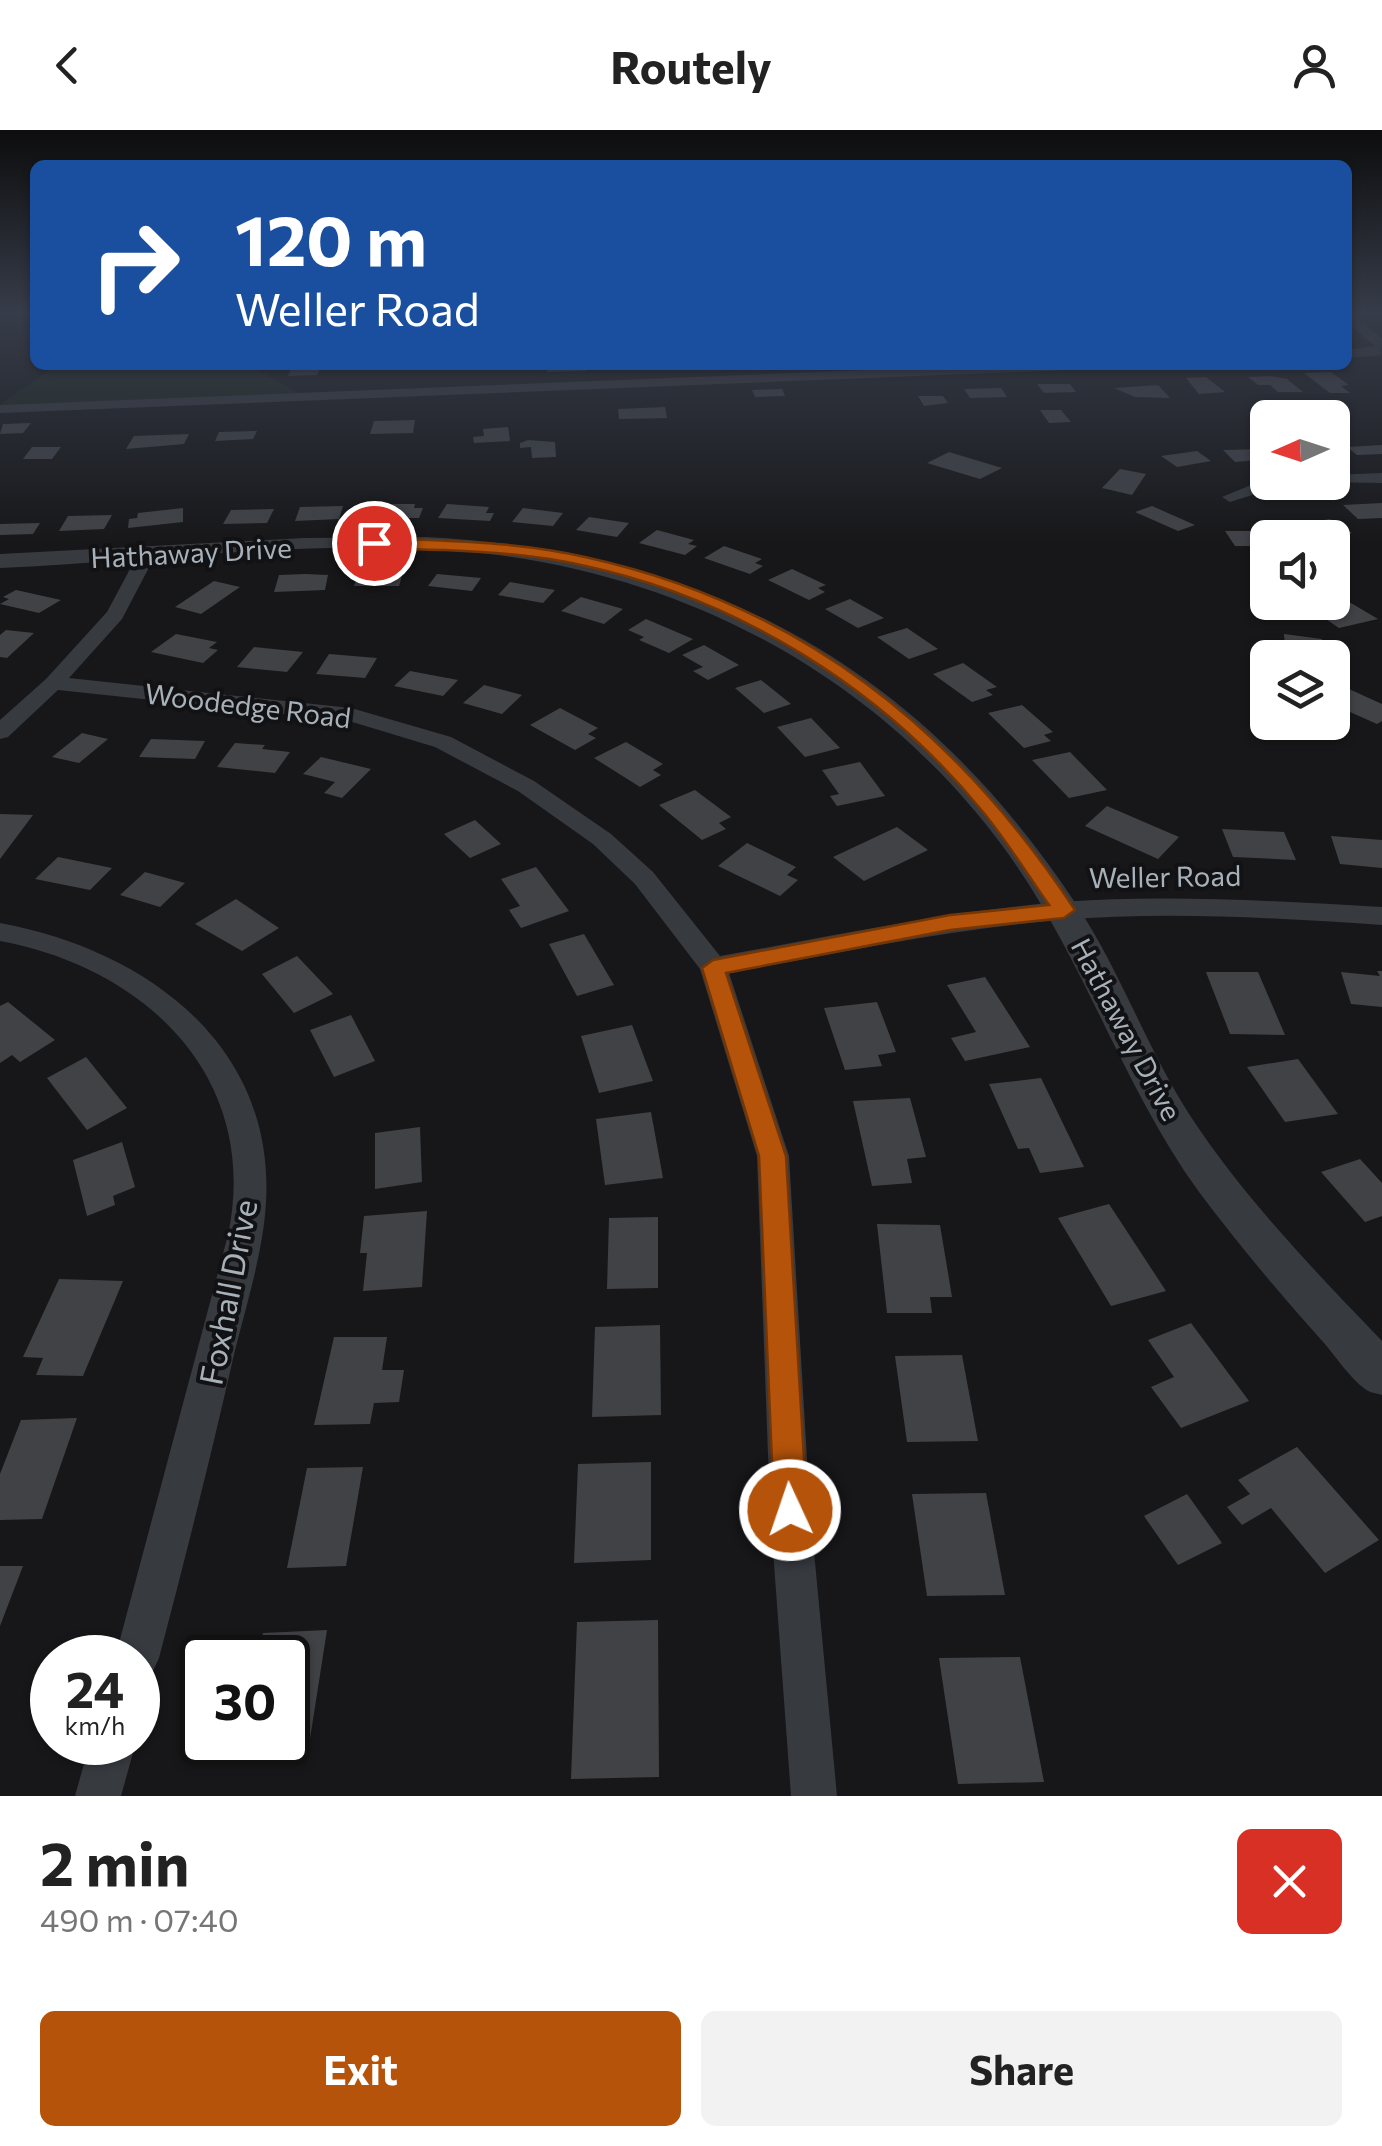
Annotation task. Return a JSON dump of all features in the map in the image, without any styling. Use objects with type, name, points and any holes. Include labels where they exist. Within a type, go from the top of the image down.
[{"type":"street","points":[[0,409],[479,390]]},
{"type":"street","points":[[1350,479],[1382,478]]},
{"type":"street","points":[[1230,498],[1250,490]]},
{"type":"street","name":"Hathaway Drive","points":[[0,561],[374,543],[488,547],[583,560],[701,595],[810,651],[905,720],[989,806],[1064,910],[1156,1094],[1252,1232],[1382,1374]]},
{"type":"street","points":[[0,732],[53,683],[116,615],[146,556]]},
{"type":"street","name":"Woodedge Road","points":[[53,683],[352,715],[443,742],[526,786],[602,839],[644,878],[713,968],[772,1156],[790,1510],[814,1796]]},
{"type":"street","name":"Weller Road","points":[[713,968],[950,922],[1064,910],[1217,905],[1382,916]]},
{"type":"street","name":"Foxhall Drive","points":[[0,932],[72,953],[128,978],[182,1020],[211,1053],[239,1115],[250,1195],[190,1467],[143,1635]]},
{"type":"street","points":[[98,1796],[107,1765]]},
{"type":"shaded area","points":[[21,390],[293,390],[300,394],[0,405]]},
{"type":"building","points":[[752,390],[782,390],[785,396],[755,397]]},
{"type":"building","points":[[964,390],[1002,390],[1007,397],[970,398]]},
{"type":"building","points":[[1041,390],[1076,392],[1044,393]]},
{"type":"building","points":[[1118,390],[1162,390],[1170,398],[1135,397]]},
{"type":"building","points":[[1196,390],[1225,392],[1199,394]]},
{"type":"building","points":[[1326,390],[1350,393],[1330,393]]},
{"type":"building","points":[[918,396],[943,396],[948,403],[924,406]]},
{"type":"building","points":[[665,407],[667,418],[619,419],[618,409]]},
{"type":"building","points":[[1040,410],[1061,410],[1071,422],[1049,423]]},
{"type":"building","points":[[415,420],[413,433],[370,434],[374,421]]},
{"type":"building","points":[[31,423],[23,433],[0,434],[3,424]]},
{"type":"building","points":[[508,427],[510,441],[474,443],[473,437],[484,436],[483,429]]},
{"type":"building","points":[[257,431],[253,439],[215,441],[219,432]]},
{"type":"building","points":[[189,434],[184,444],[126,449],[134,436]]},
{"type":"building","points":[[555,442],[556,457],[532,458],[531,447],[520,448],[520,443]]},
{"type":"building","points":[[1382,445],[1382,454],[1357,455],[1350,447]]},
{"type":"building","points":[[32,447],[61,447],[52,459],[23,459]]},
{"type":"building","points":[[1250,449],[1250,461],[1235,462],[1223,450]]},
{"type":"building","points":[[1197,451],[1211,461],[1177,467],[1161,456]]},
{"type":"building","points":[[949,452],[1002,468],[980,479],[927,463]]},
{"type":"building","points":[[1120,469],[1146,474],[1132,495],[1102,488]]},
{"type":"building","points":[[1382,503],[1382,518],[1358,519],[1343,505]]},
{"type":"building","points":[[373,504],[415,504],[414,508],[423,508],[419,518],[368,518]]},
{"type":"building","points":[[447,504],[489,507],[486,513],[494,513],[490,521],[438,518]]},
{"type":"building","points":[[343,506],[339,519],[295,521],[300,507]]},
{"type":"building","points":[[1152,506],[1195,525],[1178,531],[1135,512]]},
{"type":"building","points":[[183,508],[183,522],[128,528],[129,519],[137,518],[138,513]]},
{"type":"building","points":[[523,508],[563,513],[553,526],[512,522]]},
{"type":"building","points":[[274,509],[267,523],[223,524],[231,510]]},
{"type":"building","points":[[112,515],[104,529],[59,531],[68,516]]},
{"type":"building","points":[[589,517],[629,523],[617,537],[576,530]]},
{"type":"building","points":[[40,523],[33,534],[0,535],[0,524]]},
{"type":"building","points":[[657,530],[694,540],[688,544],[697,546],[685,555],[639,543]]},
{"type":"building","points":[[1225,531],[1250,531],[1250,546],[1235,546]]},
{"type":"building","points":[[724,546],[762,559],[755,563],[763,566],[750,574],[704,558]]},
{"type":"building","points":[[792,569],[826,585],[818,588],[825,592],[809,600],[768,580]]},
{"type":"building","points":[[358,573],[403,573],[399,586],[354,586]]},
{"type":"building","points":[[437,574],[481,578],[472,591],[428,586]]},
{"type":"building","points":[[279,575],[328,575],[325,590],[274,592]]},
{"type":"building","points":[[214,581],[240,587],[201,614],[175,607]]},
{"type":"building","points":[[510,582],[555,590],[543,603],[498,595]]},
{"type":"building","points":[[16,590],[61,600],[39,613],[0,604],[9,599],[3,597]]},
{"type":"building","points":[[581,597],[623,609],[604,624],[561,611]]},
{"type":"building","points":[[850,599],[884,618],[858,628],[825,609]]},
{"type":"building","points":[[1350,603],[1378,619],[1339,628],[1327,620],[1350,620]]},
{"type":"building","points":[[646,619],[693,639],[669,653],[639,640],[644,637],[628,630]]},
{"type":"building","points":[[907,628],[938,649],[909,659],[877,637]]},
{"type":"building","points":[[6,630],[34,633],[7,658],[0,657],[0,635]]},
{"type":"building","points":[[176,634],[217,642],[209,648],[218,650],[203,663],[151,652]]},
{"type":"building","points":[[1284,634],[1322,640],[1284,640]]},
{"type":"building","points":[[704,645],[739,665],[708,680],[693,671],[703,667],[682,655]]},
{"type":"building","points":[[254,647],[303,652],[287,672],[237,667]]},
{"type":"building","points":[[329,654],[377,658],[365,678],[316,674]]},
{"type":"building","points":[[963,663],[997,687],[986,690],[993,695],[972,702],[933,674]]},
{"type":"building","points":[[410,671],[458,680],[443,696],[394,686]]},
{"type":"building","points":[[761,680],[791,704],[764,713],[735,688]]},
{"type":"building","points":[[484,685],[522,695],[502,714],[463,703]]},
{"type":"building","points":[[1350,689],[1382,704],[1382,721],[1377,724],[1350,712]]},
{"type":"building","points":[[1022,705],[1053,732],[1044,735],[1051,741],[1024,748],[988,713]]},
{"type":"building","points":[[560,708],[598,728],[588,734],[596,738],[575,750],[530,725]]},
{"type":"building","points":[[811,718],[840,748],[805,757],[777,727]]},
{"type":"building","points":[[82,733],[108,739],[79,763],[52,757]]},
{"type":"building","points":[[151,739],[205,741],[195,759],[139,757]]},
{"type":"building","points":[[626,742],[663,764],[653,770],[661,775],[640,787],[594,758]]},
{"type":"building","points":[[235,743],[290,752],[275,773],[217,767]]},
{"type":"building","points":[[1070,752],[1107,790],[1069,798],[1032,760]]},
{"type":"building","points":[[321,757],[371,769],[342,798],[324,793],[335,782],[303,774]]},
{"type":"building","points":[[860,762],[885,796],[837,806],[830,796],[839,794],[822,770]]},
{"type":"building","points":[[695,790],[731,817],[719,823],[726,829],[702,840],[659,805]]},
{"type":"building","points":[[1107,806],[1179,837],[1158,859],[1085,826]]},
{"type":"building","points":[[0,814],[33,815],[0,859]]},
{"type":"building","points":[[475,820],[501,844],[470,858],[444,834]]},
{"type":"building","points":[[897,827],[928,850],[864,881],[833,857]]},
{"type":"building","points":[[1222,829],[1284,832],[1296,860],[1233,857]]},
{"type":"building","points":[[1331,836],[1382,840],[1382,868],[1340,864]]},
{"type":"building","points":[[747,843],[796,867],[787,875],[798,880],[780,896],[718,866]]},
{"type":"building","points":[[58,857],[112,868],[90,890],[35,879]]},
{"type":"building","points":[[536,867],[569,911],[521,928],[509,910],[520,906],[501,879]]},
{"type":"building","points":[[145,872],[185,883],[160,907],[120,895]]},
{"type":"building","points":[[236,899],[279,928],[242,951],[195,924]]},
{"type":"building","points":[[584,934],[614,985],[577,996],[549,944]]},
{"type":"building","points":[[297,956],[333,994],[294,1013],[262,974]]},
{"type":"building","points":[[1377,971],[1382,971],[1382,1007],[1351,1004],[1341,972],[1380,976]]},
{"type":"building","points":[[1206,972],[1258,972],[1285,1035],[1230,1034]]},
{"type":"building","points":[[985,977],[1030,1047],[965,1061],[951,1038],[976,1032],[947,985]]},
{"type":"building","points":[[8,1002],[55,1040],[20,1062],[12,1055],[0,1063],[0,1006]]},
{"type":"building","points":[[877,1002],[896,1052],[878,1055],[882,1066],[845,1070],[824,1008]]},
{"type":"building","points":[[351,1015],[375,1061],[334,1077],[310,1030]]},
{"type":"building","points":[[632,1025],[653,1081],[599,1093],[581,1036]]},
{"type":"building","points":[[86,1057],[127,1108],[87,1130],[47,1078]]},
{"type":"building","points":[[1298,1059],[1338,1114],[1285,1122],[1247,1067]]},
{"type":"building","points":[[1041,1078],[1084,1167],[1040,1173],[1029,1148],[1018,1149],[989,1084]]},
{"type":"building","points":[[910,1098],[926,1157],[907,1159],[912,1183],[872,1186],[853,1101]]},
{"type":"building","points":[[651,1112],[663,1178],[605,1185],[596,1119]]},
{"type":"building","points":[[420,1127],[422,1182],[375,1189],[375,1133]]},
{"type":"building","points":[[122,1142],[135,1187],[113,1196],[115,1205],[87,1216],[73,1160]]},
{"type":"building","points":[[1360,1159],[1382,1183],[1382,1216],[1365,1222],[1321,1172]]},
{"type":"building","points":[[1109,1204],[1166,1291],[1111,1306],[1058,1218]]},
{"type":"building","points":[[427,1211],[422,1287],[363,1291],[367,1253],[360,1253],[364,1216]]},
{"type":"building","points":[[658,1217],[658,1288],[607,1289],[609,1218]]},
{"type":"building","points":[[877,1224],[940,1225],[952,1297],[930,1297],[932,1313],[887,1313]]},
{"type":"building","points":[[59,1279],[123,1281],[83,1376],[36,1375],[43,1358],[23,1357]]},
{"type":"building","points":[[1191,1323],[1249,1401],[1181,1428],[1151,1387],[1174,1377],[1148,1340]]},
{"type":"building","points":[[660,1325],[661,1415],[592,1417],[595,1327]]},
{"type":"building","points":[[334,1337],[387,1337],[382,1370],[404,1370],[399,1402],[374,1403],[370,1424],[314,1425]]},
{"type":"building","points":[[962,1355],[978,1441],[907,1442],[895,1356]]},
{"type":"building","points":[[77,1418],[42,1519],[0,1520],[0,1474],[21,1420]]},
{"type":"building","points":[[1297,1447],[1379,1540],[1325,1573],[1271,1508],[1242,1525],[1227,1507],[1250,1494],[1238,1480]]},
{"type":"building","points":[[651,1462],[651,1560],[574,1563],[578,1464]]},
{"type":"building","points":[[363,1467],[346,1566],[287,1568],[307,1468]]},
{"type":"building","points":[[986,1493],[1005,1595],[927,1596],[912,1494]]},
{"type":"building","points":[[1187,1494],[1222,1543],[1178,1565],[1144,1516]]},
{"type":"building","points":[[0,1566],[23,1566],[0,1626]]},
{"type":"building","points":[[658,1620],[659,1777],[571,1779],[577,1622]]},
{"type":"building","points":[[327,1630],[310,1739],[310,1635],[263,1633]]},
{"type":"building","points":[[1020,1657],[1044,1782],[958,1784],[939,1658]]},
{"type":"route","points":[[374,543],[488,547],[583,560],[701,595],[753,619],[810,651],[905,720],[989,806],[1064,910],[950,922],[713,968],[772,1156],[790,1510]]}]
